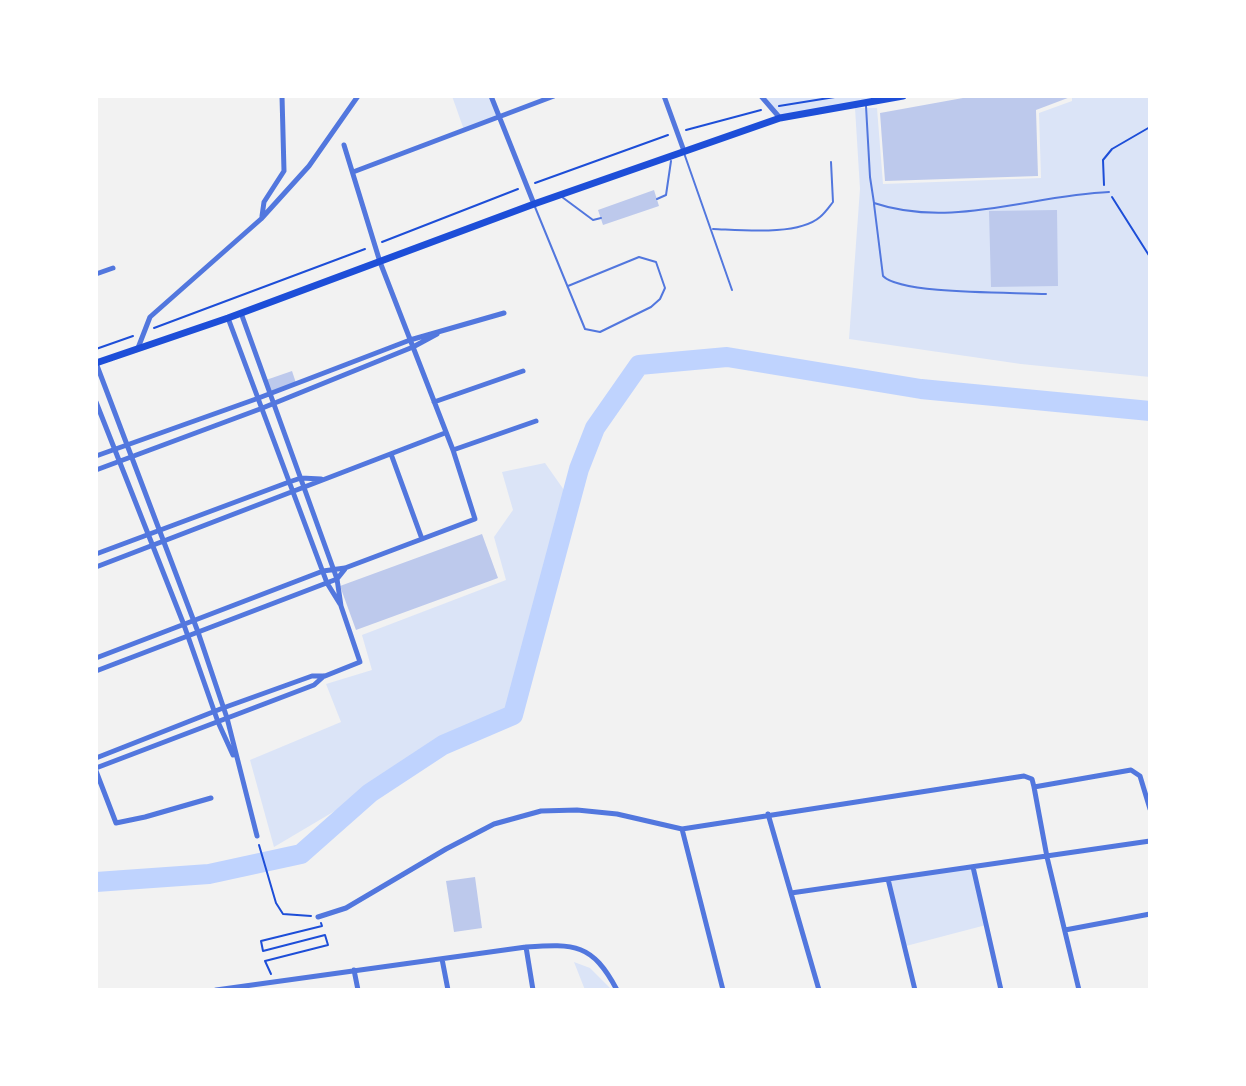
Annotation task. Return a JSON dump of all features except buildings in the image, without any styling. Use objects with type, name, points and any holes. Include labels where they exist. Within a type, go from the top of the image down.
[{"type":"main road","points":[[96,363],[780,118],[903,96]]},
{"type":"street","points":[[261,219],[264,202],[284,171],[282,96]]},
{"type":"street","points":[[137,349],[150,317],[261,219],[309,166],[358,96]]},
{"type":"street","points":[[491,96],[534,204]]},
{"type":"street","points":[[353,172],[554,96]]},
{"type":"street","points":[[664,96],[684,151]]},
{"type":"street","points":[[762,96],[780,118]]},
{"type":"street","points":[[96,658],[323,571],[345,568],[475,519],[453,450],[374,245],[344,145]]},
{"type":"street","points":[[96,274],[113,268]]},
{"type":"street","points":[[211,798],[116,823],[96,770],[314,685],[325,676],[360,662],[341,606],[337,579],[241,313]]},
{"type":"street","points":[[96,456],[410,340],[504,313]]},
{"type":"street","points":[[228,318],[327,583],[341,606]]},
{"type":"street","points":[[96,470],[260,409],[413,347],[437,334]]},
{"type":"street","points":[[96,363],[198,632],[227,718],[257,836]]},
{"type":"street","points":[[434,402],[523,371]]},
{"type":"street","points":[[96,402],[184,625],[214,712],[239,768]]},
{"type":"street","points":[[453,450],[536,421]]},
{"type":"street","points":[[96,567],[445,433]]},
{"type":"street","points":[[390,454],[422,539]]},
{"type":"street","points":[[96,554],[301,478],[322,479]]},
{"type":"street","points":[[96,671],[337,579],[345,568]]},
{"type":"street","points":[[96,758],[312,676],[325,676]]},
{"type":"street","points":[[1034,787],[1116,770],[1131,770],[1140,776],[1150,809]]},
{"type":"street","points":[[318,917],[346,908],[494,824],[541,811],[577,810],[617,814],[682,829],[1024,776],[1032,779],[1079,990]]},
{"type":"street","points":[[768,814],[819,990]]},
{"type":"street","points":[[682,829],[723,990]]},
{"type":"street","points":[[791,893],[1150,841]]},
{"type":"street","points":[[973,867],[1001,990]]},
{"type":"street","points":[[888,879],[915,990]]},
{"type":"street","points":[[1065,930],[1150,914]]},
{"type":"street","points":[[216,990],[564,944],[583,948],[598,959],[617,990]]},
{"type":"street","points":[[526,947],[533,990]]},
{"type":"street","points":[[442,959],[448,990]]},
{"type":"street","points":[[354,970],[358,990]]},
{"type":"street","points":[[274,983],[275,990]]},
{"type":"lane","points":[[866,101],[870,177],[883,276],[888,281],[917,288],[1046,294]]},
{"type":"lane","points":[[684,151],[732,290]]},
{"type":"lane","points":[[657,199],[666,195],[672,155]]},
{"type":"lane","points":[[713,229],[754,231],[799,226],[819,219],[833,202],[831,162]]},
{"type":"lane","points":[[874,203],[896,210],[943,212],[1109,192]]},
{"type":"lane","points":[[560,195],[593,220],[601,218]]},
{"type":"lane","points":[[534,204],[585,329],[600,332],[651,307],[660,299],[665,288],[656,262],[639,257],[568,286]]},
{"type":"path","points":[[96,349],[676,133],[772,107],[841,96]]},
{"type":"path","points":[[1150,127],[1112,149],[1103,160],[1104,185],[1150,257]]},
{"type":"path","points":[[257,836],[276,903],[283,914],[318,917],[322,926],[261,941],[263,951],[325,935],[328,945],[265,961],[274,983]]},
{"type":"shaded area","points":[[452,96],[491,96],[499,117],[464,130]]},
{"type":"shaded area","points":[[763,96],[909,96],[909,97],[780,118]]},
{"type":"shaded area","points":[[1072,96],[1150,96],[1150,377],[1021,364],[849,339],[860,189],[855,108],[877,108],[883,184],[1041,178],[1039,113],[1072,101]]},
{"type":"shaded area","points":[[545,463],[564,490],[512,706],[274,847],[250,760],[341,722],[326,684],[372,670],[362,635],[506,580],[494,537],[513,510],[502,472]]},
{"type":"shaded area","points":[[973,867],[986,925],[906,946],[888,879]]},
{"type":"shaded area","points":[[574,962],[590,968],[612,990],[585,990]]},
{"type":"waterway","points":[[96,882],[209,874],[301,854],[370,793],[443,745],[513,715],[579,469],[595,428],[639,365],[727,357],[921,389],[1150,411]]}]
